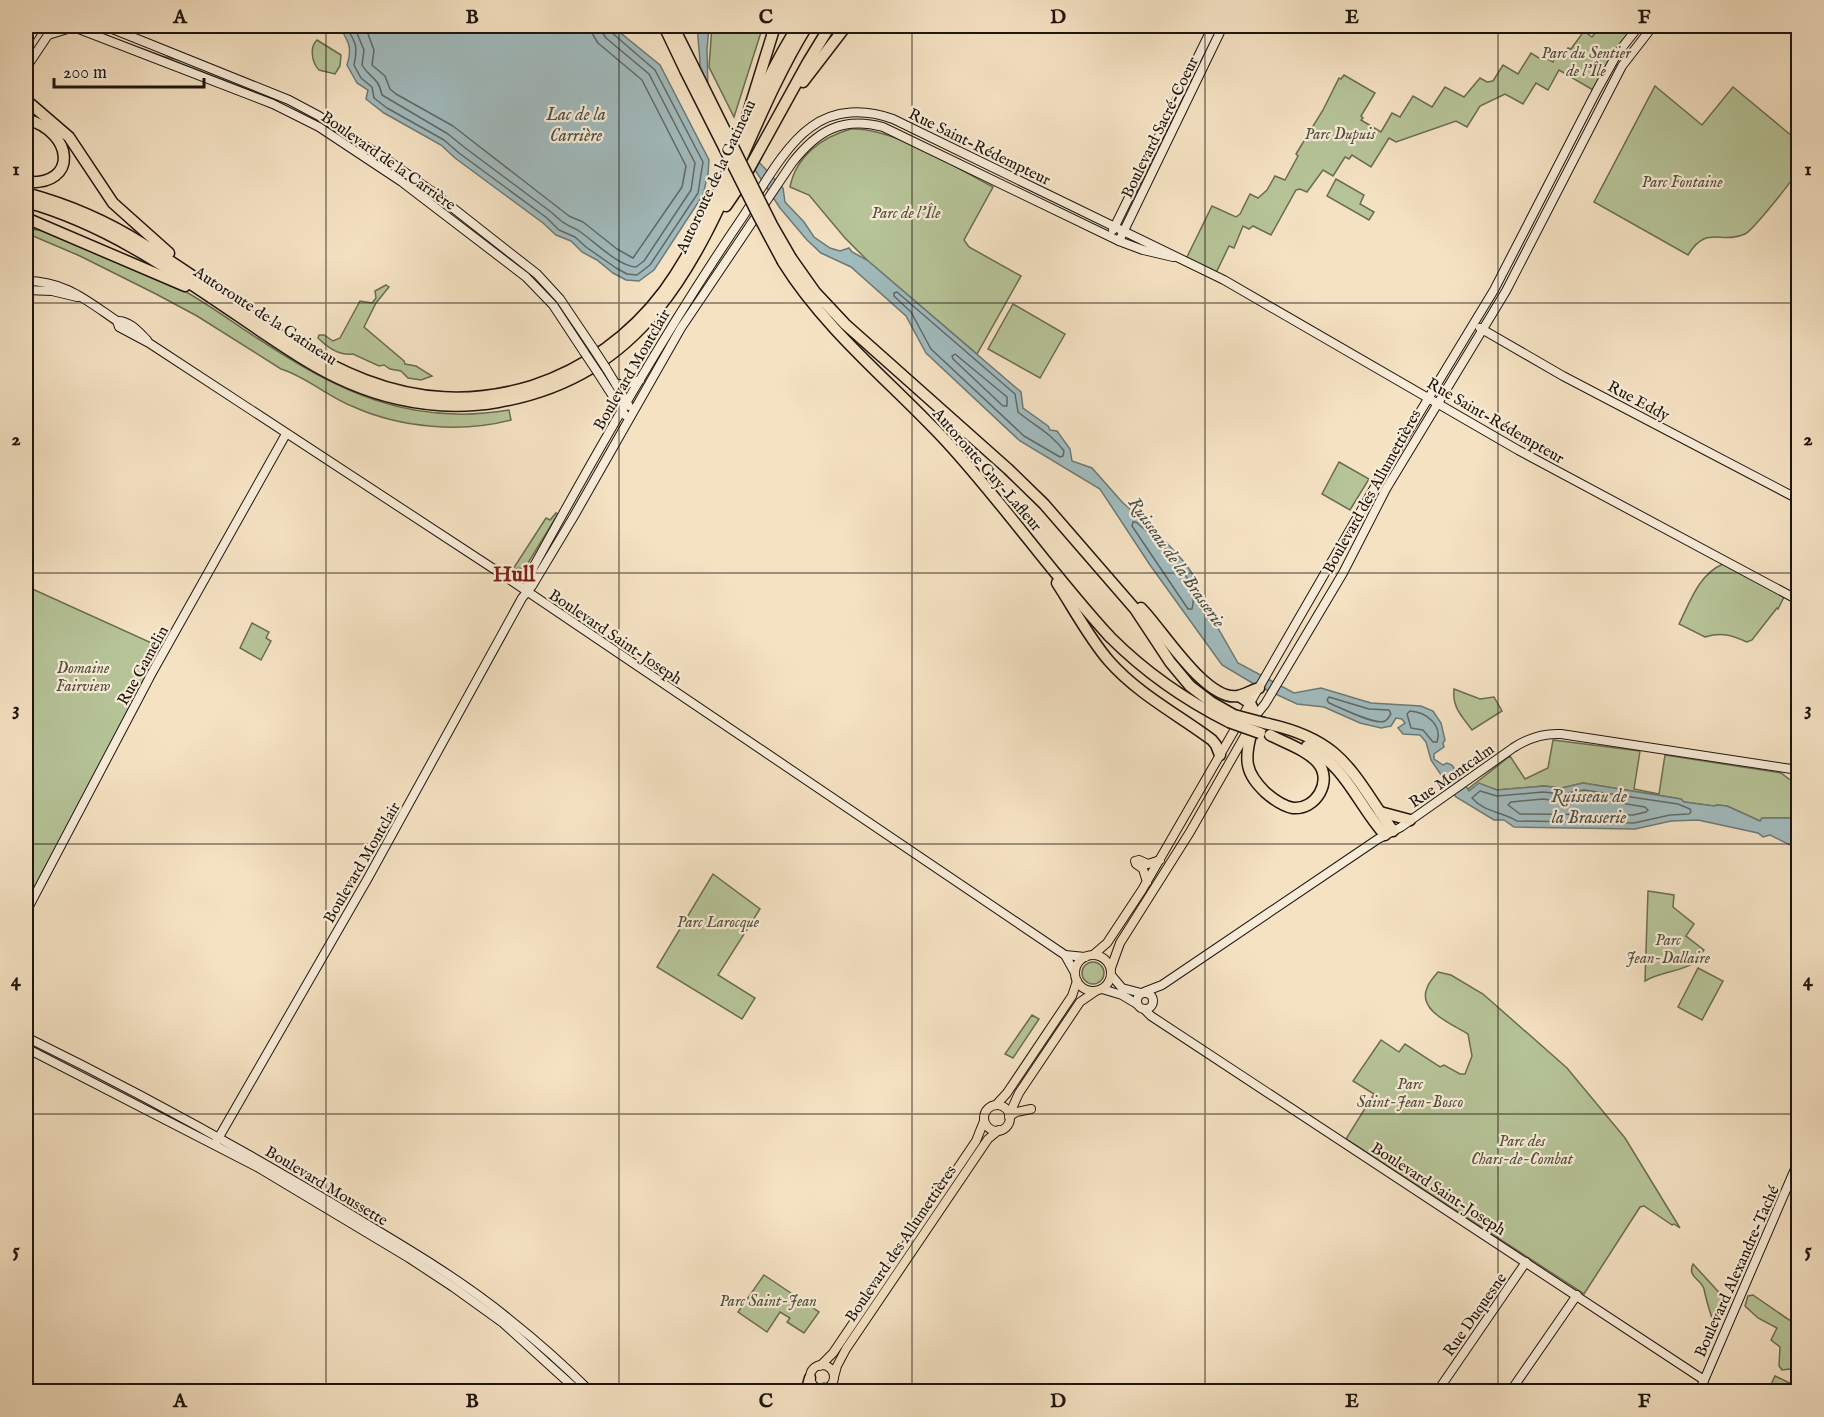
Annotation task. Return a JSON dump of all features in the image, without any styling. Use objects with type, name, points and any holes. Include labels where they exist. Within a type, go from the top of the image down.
[{"type":"highway","name":"Autoroute Guy-Lafleur","points":[[663,26],[689,68]]},
{"type":"highway","name":"Autoroute Guy-Lafleur","points":[[674,26],[689,68],[766,232],[787,260],[840,320],[1026,486],[1054,514],[1139,614],[1180,676],[1203,697],[1232,718]]},
{"type":"highway","points":[[744,141],[752,96],[776,26]]},
{"type":"highway","name":"Autoroute de la Gatineau","points":[[26,201],[103,230],[204,292],[306,361],[360,388],[387,397],[424,404],[493,403],[529,395],[562,383],[594,366],[620,348],[646,324],[666,300],[689,267],[709,231],[771,75],[798,26]]},
{"type":"highway","name":"Autoroute de la Gatineau","points":[[744,141],[807,26]]},
{"type":"highway","points":[[709,231],[745,177],[830,26]]},
{"type":"highway","points":[[778,119],[815,65],[846,26]]},
{"type":"highway","points":[[26,100],[72,140],[100,186],[117,207],[196,278]]},
{"type":"highway","points":[[26,109],[47,117]]},
{"type":"highway","points":[[26,119],[52,132],[61,143],[64,154],[61,167],[52,177],[41,182],[26,182]]},
{"type":"highway","name":"Autoroute de la Gatineau","points":[[26,193],[70,207],[141,242],[310,354],[339,370],[369,383],[408,393],[440,397],[480,396],[512,391],[550,380],[582,364],[618,339],[642,317],[685,259],[735,164]]},
{"type":"highway","points":[[26,218],[169,280],[204,292]]},
{"type":"highway","points":[[26,225],[40,223]]},
{"type":"highway","name":"Autoroute Guy-Lafleur","points":[[787,260],[803,292],[983,482],[1116,643],[1156,675],[1211,712],[1305,746],[1333,764],[1389,833]]},
{"type":"highway","points":[[1020,528],[1108,660],[1142,692],[1212,740],[1220,755]]},
{"type":"highway","points":[[1104,572],[1150,617],[1205,683],[1222,694],[1239,696],[1256,690]]},
{"type":"highway","points":[[1239,696],[1250,704],[1256,715],[1248,755],[1248,765],[1253,777],[1266,793],[1283,805],[1297,808],[1310,804],[1319,795],[1323,786],[1324,776],[1321,767],[1310,756],[1265,730]]},
{"type":"highway","name":"Autoroute Guy-Lafleur","points":[[1265,730],[1300,732],[1329,748],[1353,772],[1379,811],[1389,833]]},
{"type":"highway","points":[[1379,811],[1410,820]]},
{"type":"highway","points":[[806,1392],[810,1378]]},
{"type":"main road","points":[[26,43],[35,26]]},
{"type":"main road","points":[[26,68],[54,26]]},
{"type":"main road","points":[[48,35],[72,26]]},
{"type":"main road","name":"Boulevard de la Carrière","points":[[72,26],[262,99],[320,127],[402,182],[530,280],[551,303],[622,411],[630,416]]},
{"type":"main road","name":"Boulevard de la Carrière","points":[[105,26],[289,100],[380,155],[441,198],[540,277],[563,304],[606,368],[627,403],[630,416]]},
{"type":"main road","name":"Boulevard Sacré-Coeur","points":[[1110,236],[1213,26]]},
{"type":"main road","name":"Boulevard Sacré-Coeur","points":[[1119,241],[1223,26]]},
{"type":"main road","name":"Boulevard des Allumettières","points":[[1089,956],[1107,943],[1147,882],[1256,690],[1498,283],[1608,70],[1622,46],[1639,26]]},
{"type":"main road","name":"Boulevard des Allumettières","points":[[1111,972],[1120,943],[1196,822],[1256,715],[1342,573],[1386,489],[1506,291],[1622,66],[1653,26]]},
{"type":"main road","name":"Rue Saint-Rédempteur","points":[[775,169],[800,136],[819,122],[848,112],[872,113],[893,118],[1224,279],[1518,450],[1798,600]]},
{"type":"main road","name":"Rue Saint-Rédempteur","points":[[783,177],[803,149],[818,136],[845,124],[868,123],[891,130],[1119,241],[1143,250],[1183,259]]},
{"type":"main road","name":"Boulevard Montclair","points":[[217,1140],[368,878],[526,591],[534,566],[622,411],[683,307],[775,169]]},
{"type":"main road","name":"Boulevard Montclair","points":[[526,591],[532,586],[574,516],[677,334],[783,177]]},
{"type":"main road","name":"Boulevard Saint-Joseph","points":[[26,281],[62,286],[117,321],[123,320],[149,343],[500,573],[1065,955],[1076,977]]},
{"type":"main road","name":"Boulevard Saint-Joseph","points":[[26,290],[60,292],[92,304]]},
{"type":"main road","points":[[1468,333],[1477,328],[1483,330]]},
{"type":"main road","name":"Rue Eddy","points":[[1483,330],[1602,396],[1798,499]]},
{"type":"main road","points":[[616,384],[627,384],[640,380]]},
{"type":"main road","name":"Rue Gamelin","points":[[26,912],[153,671],[286,434]]},
{"type":"main road","points":[[500,573],[512,577],[520,576],[534,566]]},
{"type":"main road","name":"Rue Montcalm","points":[[1142,993],[1162,985],[1523,742],[1538,736],[1554,734],[1798,770]]},
{"type":"main road","points":[[1147,882],[1136,861],[1148,864],[1160,860]]},
{"type":"main road","name":"Boulevard Saint-Joseph","points":[[1065,955],[1089,956]]},
{"type":"main road","points":[[1111,972],[1108,983],[1080,1002],[1019,1094],[1009,1116],[1008,1124],[999,1130],[990,1128],[984,1120],[987,1110],[996,1106],[1007,1093],[1072,996],[1078,963],[1089,956],[1104,958],[1122,988],[1149,993],[1158,1020]]},
{"type":"main road","points":[[1076,977],[1085,990],[1099,990]]},
{"type":"main road","name":"Rue Montcalm","points":[[1153,1001],[1162,985]]},
{"type":"main road","name":"Boulevard Saint-Joseph","points":[[1099,990],[1122,994],[1141,1006],[1158,1020],[1704,1380]]},
{"type":"main road","points":[[1142,993],[1138,997],[1141,1006],[1151,1006],[1153,1001]]},
{"type":"main road","name":"Boulevard Moussette","points":[[26,1037],[217,1140],[453,1287],[503,1323],[579,1392]]},
{"type":"main road","name":"Boulevard Moussette","points":[[26,1048],[266,1163],[461,1284],[549,1351],[591,1392]]},
{"type":"main road","points":[[996,1106],[1003,1107],[1009,1116]]},
{"type":"main road","points":[[1009,1116],[1031,1109]]},
{"type":"main road","name":"Boulevard des Allumettières","points":[[819,1366],[835,1350],[976,1141],[984,1120]]},
{"type":"main road","name":"Boulevard des Allumettières","points":[[834,1377],[837,1365],[846,1350],[892,1281],[988,1139],[999,1130]]},
{"type":"main road","name":"Boulevard Alexandre-Taché","points":[[1699,1392],[1798,1162]]},
{"type":"main road","name":"Rue Duquesne","points":[[1437,1392],[1526,1262]]},
{"type":"main road","points":[[1509,1392],[1577,1296]]},
{"type":"main road","points":[[819,1366],[828,1367],[834,1377],[830,1386],[822,1390],[814,1387],[810,1378],[811,1371],[819,1366]]},
{"type":"green space","points":[[80,26],[162,56],[187,62],[279,101]]},
{"type":"green space","points":[[712,26],[763,26],[734,117],[709,67]]},
{"type":"green space","points":[[1601,26],[1635,26],[1613,54],[1593,90],[1559,70],[1548,90],[1536,83],[1523,104],[1505,94],[1480,106],[1467,127],[1456,121],[1396,142],[1389,138],[1371,167],[1352,155],[1349,159],[1345,157],[1333,176],[1323,170],[1307,192],[1296,190],[1271,235],[1253,226],[1249,229],[1243,226],[1234,248],[1229,246],[1215,275],[1185,261],[1212,206],[1236,217],[1240,214],[1250,194],[1258,198],[1267,190],[1275,176],[1285,180],[1298,156],[1296,154],[1323,110],[1339,78],[1341,79],[1344,75],[1375,93],[1361,116],[1363,118],[1361,120],[1381,132],[1392,113],[1400,117],[1413,96],[1432,107],[1445,87],[1464,97],[1480,78],[1487,82],[1493,81],[1503,65],[1518,74],[1531,53],[1542,60],[1544,57],[1553,62],[1559,51],[1564,54],[1568,48],[1571,49],[1584,31],[1592,37]]},
{"type":"green space","points":[[317,40],[341,55],[340,66],[335,74],[319,70],[315,63],[312,51]]},
{"type":"green space","name":"Parc Fontaine","points":[[1655,86],[1702,125],[1733,87],[1798,141],[1799,162],[1796,174],[1765,214],[1745,234],[1701,240],[1688,255],[1594,202]]},
{"type":"green space","name":"Parc de l'Île","points":[[851,129],[868,130],[904,141],[993,187],[964,240],[969,247],[1021,276],[977,354],[867,260],[809,195],[790,187],[798,166],[812,149],[830,137]]},
{"type":"green space","points":[[1336,179],[1364,195],[1360,204],[1374,212],[1369,220],[1327,196]]},
{"type":"green space","points":[[26,229],[55,234],[139,269],[188,293],[287,357],[346,389],[407,409],[473,414],[509,410],[511,420],[472,426],[432,426],[391,420],[354,407],[281,369],[197,316],[80,256],[26,233]]},
{"type":"green space","points":[[386,285],[389,287],[376,303],[364,327],[405,364],[416,366],[432,376],[421,380],[408,378],[401,371],[384,365],[379,366],[353,354],[330,348],[318,338],[319,335],[324,335],[333,341],[340,338],[360,301],[372,303],[376,298],[375,291]]},
{"type":"green space","points":[[1013,304],[1065,334],[1040,378],[988,349]]},
{"type":"green space","points":[[1339,462],[1369,479],[1350,510],[1322,494]]},
{"type":"green space","points":[[556,513],[558,514],[528,563],[522,568],[513,569],[546,518],[550,520]]},
{"type":"green space","points":[[1723,564],[1786,593],[1778,609],[1752,640],[1747,642],[1726,635],[1705,637],[1679,624],[1701,582]]},
{"type":"green space","name":"Domaine Fairview","points":[[28,587],[165,649],[35,894],[26,890],[26,592]]},
{"type":"green space","points":[[252,623],[269,632],[266,638],[271,641],[261,660],[240,648]]},
{"type":"green space","points":[[1454,689],[1480,699],[1494,697],[1502,711],[1472,730],[1456,707]]},
{"type":"green space","points":[[1553,740],[1640,751],[1634,789],[1659,794],[1665,755],[1781,773],[1789,779],[1798,780],[1798,818],[1762,818],[1760,821],[1727,806],[1684,802],[1681,799],[1583,783],[1562,788],[1544,786],[1497,790],[1479,784],[1469,791],[1468,789],[1510,756],[1525,779],[1548,768]]},
{"type":"green space","name":"Parc Larocque","points":[[713,874],[760,909],[718,975],[755,998],[742,1019],[657,967]]},
{"type":"green space","name":"Parc Jean-Dallaire","points":[[1648,891],[1674,895],[1673,907],[1694,924],[1686,936],[1704,950],[1691,965],[1645,981]]},
{"type":"green space","points":[[1093,962],[1101,965],[1104,973],[1101,981],[1093,984],[1085,981],[1082,973],[1085,965]]},
{"type":"green space","points":[[1698,968],[1723,981],[1702,1020],[1678,1007]]},
{"type":"green space","name":"Parc des Chars-de-Combat","points":[[1438,972],[1451,975],[1483,994],[1567,1068],[1625,1138],[1680,1228],[1644,1206],[1640,1207],[1584,1294],[1346,1139],[1374,1094],[1353,1081],[1381,1040],[1399,1052],[1405,1044],[1440,1067],[1444,1065],[1460,1074],[1465,1074],[1472,1056],[1468,1034],[1446,1022],[1427,1004],[1425,996],[1427,988]]},
{"type":"green space","points":[[1032,1015],[1039,1019],[1013,1058],[1005,1054]]},
{"type":"green space","points":[[1693,1264],[1725,1299],[1723,1313],[1718,1320],[1712,1318],[1704,1289],[1693,1275]]},
{"type":"green space","name":"Parc Saint-Jean","points":[[764,1275],[819,1312],[804,1333],[787,1322],[790,1318],[780,1312],[767,1332],[738,1312]]},
{"type":"green space","points":[[1753,1295],[1798,1326],[1798,1368],[1782,1370],[1779,1366],[1780,1347],[1771,1340],[1777,1328],[1758,1318],[1745,1306],[1748,1296]]},
{"type":"green space","points":[[1775,1376],[1798,1387],[1798,1391],[1768,1391]]},
{"type":"water","name":"Lac de la Carrière","points":[[339,26],[612,26],[660,65],[709,160],[703,195],[654,270],[639,281],[626,280],[582,252],[571,241],[556,235],[441,145],[384,113],[366,99],[368,90],[357,83],[347,65],[350,53],[349,44]]},
{"type":"water","name":"Ruisseau de la Brasserie","points":[[697,26],[709,26],[708,91],[732,133],[783,188],[785,202],[804,222],[814,237],[830,248],[840,251],[849,248],[867,260],[1021,392],[1023,408],[1048,426],[1050,430],[1057,431],[1070,449],[1072,461],[1092,468],[1123,503],[1156,531],[1185,563],[1198,582],[1200,608],[1219,630],[1238,663],[1294,693],[1321,688],[1371,703],[1421,706],[1433,711],[1441,723],[1445,740],[1444,747],[1434,754],[1434,759],[1443,765],[1447,763],[1452,765],[1469,791],[1479,783],[1497,790],[1544,786],[1562,788],[1583,783],[1681,799],[1684,802],[1727,806],[1760,821],[1762,818],[1798,818],[1798,849],[1770,835],[1763,837],[1758,833],[1698,820],[1671,821],[1635,829],[1514,827],[1504,820],[1494,820],[1456,797],[1431,760],[1426,742],[1420,735],[1403,734],[1398,728],[1405,723],[1402,719],[1396,718],[1391,726],[1381,728],[1360,723],[1324,707],[1297,704],[1254,684],[1222,665],[1150,565],[1100,489],[1020,441],[926,353],[906,316],[851,267],[821,253],[780,208],[755,170],[723,135],[699,83]]},
{"type":"district","name":"Hull","points":[[514,573]]},
{"type":"park label","name":"Parc du Sentier de l'Île","points":[[1586,61]]},
{"type":"park label","name":"Parc Dupuis","points":[[1340,133]]},
{"type":"park label","name":"Parc Saint-Jean-Bosco","points":[[1410,1092]]}]
